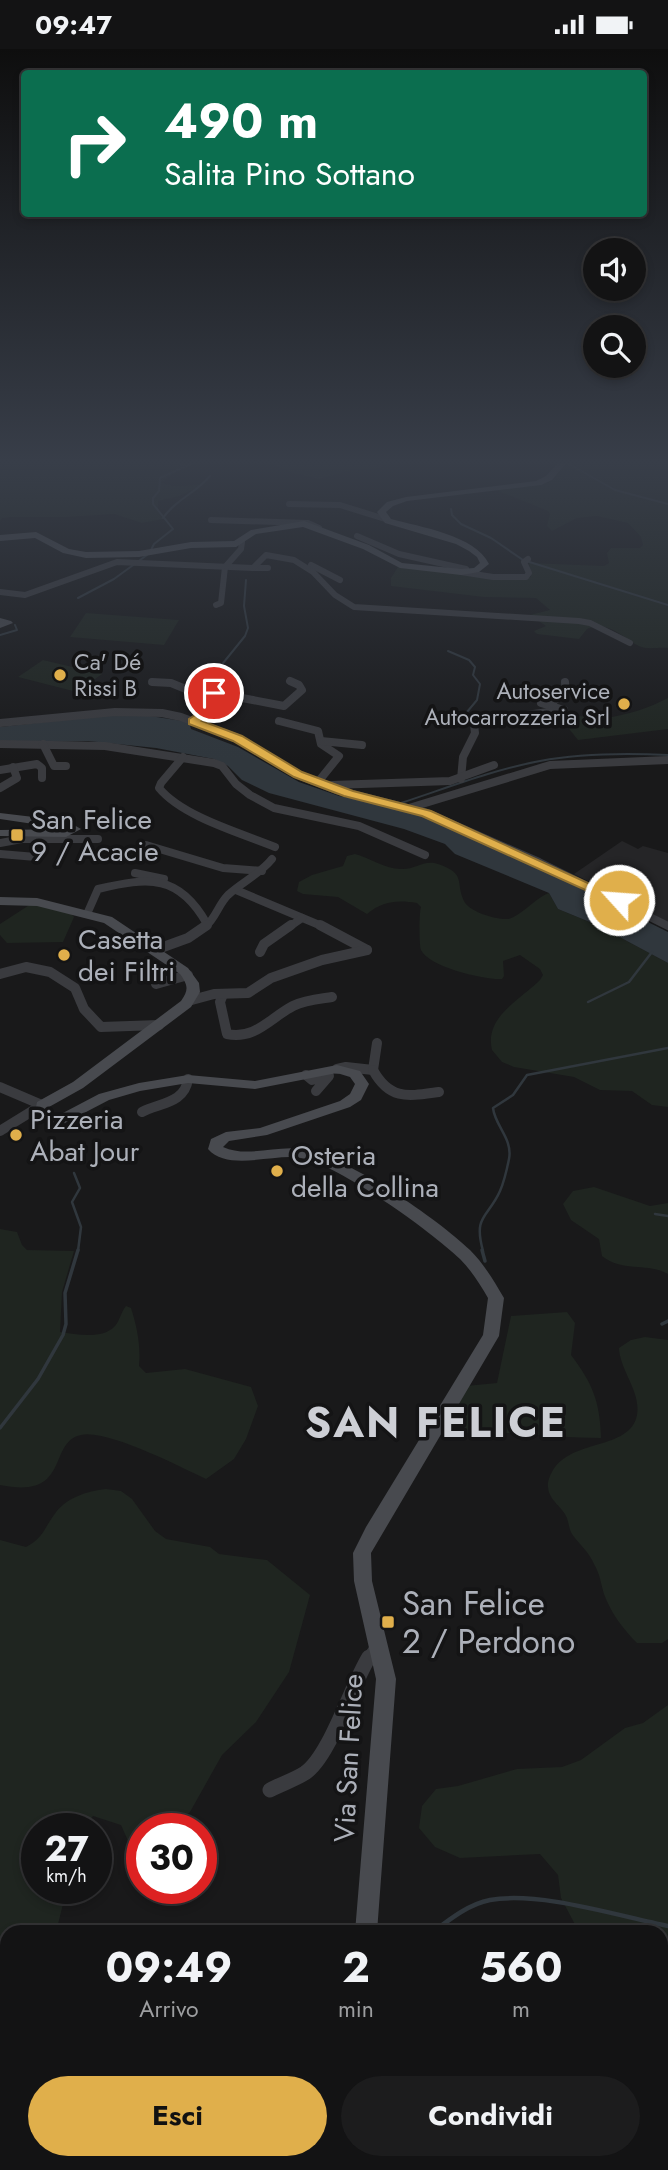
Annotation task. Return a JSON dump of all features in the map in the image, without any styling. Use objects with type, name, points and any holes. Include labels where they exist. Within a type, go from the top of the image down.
[{"type":"street","points":[[0,592],[25,595],[117,562],[268,568]]},
{"type":"street","points":[[216,605],[221,603],[223,566],[226,562]]},
{"type":"street","points":[[253,568],[257,562]]},
{"type":"street","points":[[299,562],[313,569],[341,602],[354,607],[590,623],[630,643]]},
{"type":"street","points":[[398,562],[400,565],[503,576],[510,573]]},
{"type":"street","points":[[466,571],[485,564],[484,562]]},
{"type":"street","points":[[466,571],[493,577],[526,577],[529,572],[524,562]]},
{"type":"street","points":[[304,565],[326,570],[340,580]]},
{"type":"street","points":[[208,697],[218,693],[282,706],[302,690],[299,685],[290,681]]},
{"type":"street","points":[[152,682],[171,683],[193,692],[204,689],[210,711],[194,721]]},
{"type":"street","points":[[461,779],[463,757],[475,733],[476,723],[487,718],[563,711],[562,708],[541,703],[555,700],[566,692],[565,682]]},
{"type":"street","points":[[0,723],[115,712],[162,713],[194,721],[238,738],[298,775],[407,808],[539,862],[668,926]]},
{"type":"street","points":[[279,721],[318,731],[327,749],[339,756],[321,783]]},
{"type":"street","points":[[321,741],[362,745]]},
{"type":"street","points":[[0,744],[124,747],[219,764],[236,784],[274,808],[365,828],[425,855]]},
{"type":"street","points":[[43,744],[54,766],[66,766]]},
{"type":"street","points":[[183,757],[161,783],[159,788],[163,796],[179,807],[275,846]]},
{"type":"street","points":[[407,808],[550,765],[668,760]]},
{"type":"street","points":[[0,770],[37,764],[42,768],[42,778]]},
{"type":"street","points":[[321,783],[461,779],[494,765]]},
{"type":"street","points":[[11,795],[1,788],[17,778],[13,768]]},
{"type":"street","points":[[0,816],[67,824],[75,829],[64,834],[0,833]]},
{"type":"street","points":[[0,843],[22,839],[97,839]]},
{"type":"street","points":[[146,845],[223,868],[262,871]]},
{"type":"street","points":[[0,854],[36,857]]},
{"type":"street","points":[[155,950],[170,946],[207,924],[218,915],[226,898],[262,871],[272,859]]},
{"type":"street","points":[[135,873],[159,876],[188,894],[207,924]]},
{"type":"street","points":[[87,914],[98,889],[148,882],[170,884]]},
{"type":"street","points":[[188,1001],[223,994],[248,993],[271,978],[322,960],[367,950],[336,932],[236,890]]},
{"type":"street","points":[[0,901],[37,902],[113,922],[188,975],[194,992],[188,1001],[159,1025],[78,1085],[0,1131]]},
{"type":"street","points":[[260,951],[264,944],[302,918]]},
{"type":"street","points":[[0,974],[26,967],[50,971],[75,988],[84,1009],[101,1027],[159,1025]]},
{"type":"street","points":[[156,985],[188,975]]},
{"type":"street","points":[[223,994],[220,1002],[227,1034],[234,1036],[265,1026],[295,1005],[332,997]]},
{"type":"street","points":[[377,1043],[373,1070],[380,1083],[404,1097],[439,1092]]},
{"type":"street","points":[[42,1105],[44,1115],[59,1119],[104,1097],[188,1079],[255,1085],[346,1067],[373,1070]]},
{"type":"street","name":"Via San Felice","points":[[337,1069],[355,1074],[362,1081],[360,1091],[351,1101],[262,1132],[223,1138],[216,1142],[215,1149],[232,1155],[306,1154],[348,1173],[415,1216],[464,1254],[496,1298],[491,1336],[372,1532],[362,1553],[363,1581],[386,1679],[367,1925]]},
{"type":"street","points":[[306,1075],[311,1080],[329,1076],[316,1091]]},
{"type":"street","points":[[142,1112],[153,1105],[184,1095],[188,1090],[188,1079]]},
{"type":"street","points":[[0,1087],[42,1105]]},
{"type":"street","points":[[270,1790],[306,1772],[320,1757],[358,1675],[378,1644]]},
{"type":"shaded area","points":[[668,562],[668,648],[642,647],[601,626],[587,629],[579,639],[537,634],[534,631],[546,626],[530,615],[550,610],[536,598],[484,597],[391,586],[391,578],[398,567],[520,580],[531,577],[529,563],[604,566],[609,563]]},
{"type":"shaded area","points":[[86,613],[179,620],[164,645],[70,637]]},
{"type":"shaded area","name":"Ca' Dé Rissi B","points":[[43,660],[102,674],[77,692],[18,677]]},
{"type":"shaded area","points":[[668,698],[668,729],[578,740],[562,720],[572,716],[605,718],[621,715]]},
{"type":"shaded area","points":[[100,716],[150,716],[189,722],[191,729],[238,747],[299,782],[339,796],[381,804],[434,820],[513,855],[668,932],[668,963],[597,925],[558,909],[549,893],[455,854],[445,844],[404,829],[269,793],[242,780],[228,766],[214,759],[156,748],[88,741],[0,743],[0,727]]},
{"type":"shaded area","points":[[622,841],[638,849],[643,846],[668,853],[668,922],[574,874]]},
{"type":"shaded area","points":[[355,854],[395,869],[428,863],[447,868],[457,875],[461,894],[467,905],[477,912],[497,918],[513,918],[549,893],[558,909],[597,925],[668,963],[668,1107],[652,1105],[632,1091],[600,1090],[574,1077],[514,1067],[502,1062],[492,1050],[493,1028],[506,1010],[540,980],[543,975],[540,969],[520,955],[503,961],[502,979],[445,967],[434,962],[421,950],[421,907],[417,903],[391,903],[379,906],[367,914],[338,897],[297,891],[299,882],[312,875],[343,866],[347,856]]},
{"type":"shaded area","points":[[31,904],[70,912],[74,917],[63,942],[7,943],[0,935],[0,924]]},
{"type":"shaded area","points":[[594,1187],[650,1206],[668,1203],[668,1274],[660,1270],[610,1261],[602,1256],[599,1239],[571,1220],[563,1204],[573,1191]]},
{"type":"shaded area","points":[[0,1229],[17,1232],[27,1250],[74,1251],[62,1292],[60,1332],[89,1335],[103,1333],[115,1326],[126,1306],[131,1308],[137,1329],[139,1366],[146,1373],[185,1369],[251,1387],[258,1406],[246,1439],[234,1459],[206,1479],[125,1443],[93,1435],[81,1435],[71,1440],[64,1448],[48,1478],[38,1485],[0,1485]]},
{"type":"shaded area","points":[[567,1312],[575,1323],[571,1355],[594,1394],[601,1438],[513,1433],[476,1434],[453,1430],[460,1411],[455,1404],[466,1386],[497,1383],[511,1316]]},
{"type":"shaded area","points":[[645,1337],[668,1340],[668,1639],[662,1643],[637,1643],[618,1620],[604,1594],[598,1571],[572,1534],[567,1518],[551,1496],[548,1485],[551,1473],[561,1461],[572,1454],[612,1440],[632,1426],[637,1415],[636,1398],[619,1348],[631,1340]]},
{"type":"shaded area","points":[[106,1489],[121,1491],[132,1499],[155,1531],[166,1539],[210,1547],[219,1554],[267,1560],[310,1595],[289,1672],[256,1722],[222,1755],[189,1813],[126,1813],[126,1836],[121,1825],[112,1822],[112,1813],[21,1813],[21,1904],[63,1904],[58,1925],[0,1925],[0,1540],[26,1547],[40,1536],[64,1504],[84,1494]]},
{"type":"shaded area","points":[[668,1705],[668,1925],[575,1925],[561,1898],[558,1875],[540,1854],[460,1858],[435,1847],[419,1828],[422,1806],[436,1789],[458,1786],[517,1769],[562,1767],[581,1760],[625,1728],[643,1723]]},
{"type":"waterway","points":[[78,598],[114,579],[137,562]]},
{"type":"waterway","points":[[529,562],[668,605]]},
{"type":"waterway","points":[[209,692],[211,678],[245,636],[248,628],[244,606],[246,580]]},
{"type":"waterway","points":[[0,635],[17,630],[15,625]]},
{"type":"waterway","points":[[448,651],[469,660],[475,667],[473,675],[480,684],[477,700],[467,712]]},
{"type":"waterway","points":[[401,803],[487,774],[540,761],[604,754],[668,755]]},
{"type":"waterway","points":[[588,1002],[629,982],[652,952]]},
{"type":"waterway","points":[[483,1251],[480,1239],[481,1223],[501,1187],[510,1152],[493,1108],[513,1095],[527,1075],[668,1048]]},
{"type":"waterway","points":[[74,1173],[80,1188],[72,1202],[81,1227],[78,1251]]},
{"type":"waterway","points":[[655,1214],[668,1216]]},
{"type":"waterway","points":[[0,1428],[38,1379],[63,1335],[66,1324],[65,1293],[78,1250]]},
{"type":"waterway","points":[[482,1250],[485,1261]]},
{"type":"waterway","points":[[662,1324],[668,1321]]},
{"type":"waterway","points":[[443,1925],[475,1905],[510,1898],[555,1902],[664,1925]]},
{"type":"place","name":"Ca' Dé Rissi B","points":[[60,675]]},
{"type":"place","name":"Autoservice Autocarrozzeria Srl","points":[[624,704]]},
{"type":"place","name":"San Felice 9 / Acacie","points":[[17,835]]},
{"type":"place","name":"Casetta dei Filtri","points":[[64,955]]},
{"type":"place","name":"Pizzeria Abat Jour","points":[[16,1135]]},
{"type":"place","name":"Osteria della Collina","points":[[277,1171]]},
{"type":"place","name":"San Felice 2 / Perdono","points":[[388,1622]]},
{"type":"district","name":"SAN FELICE","points":[[436,1422]]},
{"type":"route","points":[[214,693],[207,699],[210,711],[194,721],[238,738],[298,775],[349,794],[426,813],[619,900]]}]
